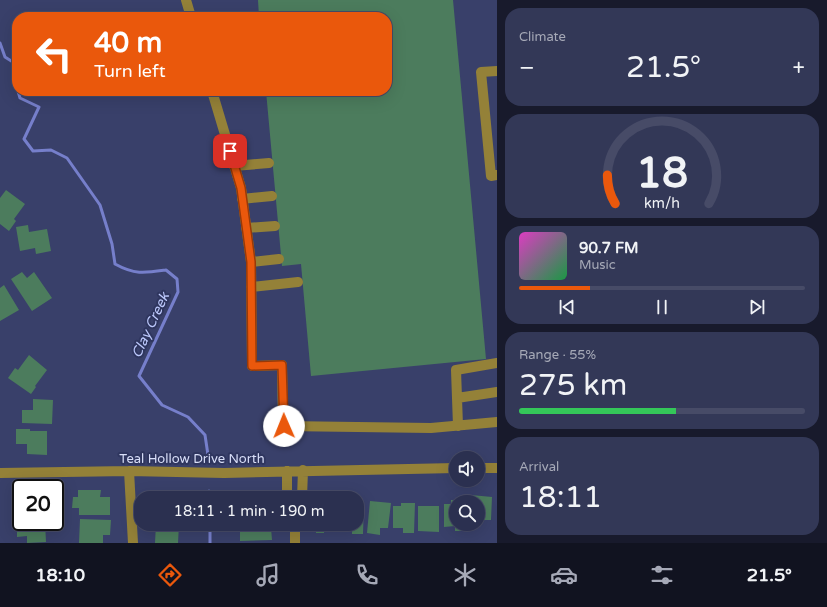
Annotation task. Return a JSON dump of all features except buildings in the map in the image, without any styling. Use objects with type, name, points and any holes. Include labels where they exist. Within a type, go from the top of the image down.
[{"type":"street","points":[[186,0],[190,12]]},
{"type":"street","points":[[497,71],[481,72],[491,176],[497,175]]},
{"type":"street","points":[[213,96],[242,199],[251,262],[252,366],[282,365],[284,426],[431,428],[497,422]]},
{"type":"street","points":[[234,166],[268,163]]},
{"type":"street","points":[[242,199],[272,196]]},
{"type":"street","points":[[246,228],[275,226]]},
{"type":"street","points":[[251,262],[279,259]]},
{"type":"street","points":[[251,287],[298,282]]},
{"type":"street","points":[[458,426],[456,370],[497,363]]},
{"type":"street","points":[[457,398],[497,392]]},
{"type":"street","name":"Teal Hollow Drive North","points":[[0,473],[129,471],[224,473],[303,470],[449,468]]},
{"type":"street","points":[[485,468],[497,468]]},
{"type":"street","points":[[302,491],[303,470]]},
{"type":"street","points":[[129,471],[133,543]]},
{"type":"street","points":[[287,471],[287,491]]},
{"type":"street","points":[[295,531],[295,543]]},
{"type":"waterway","name":"Clay Creek","points":[[0,43],[5,57],[12,61]]},
{"type":"waterway","name":"Clay Creek","points":[[19,96],[20,98],[39,107],[24,139],[33,151],[51,150],[67,158],[100,205],[112,244],[115,264],[134,272],[166,270],[177,279],[178,292],[139,376],[162,405],[188,417],[205,435],[208,455]]},
{"type":"waterway","name":"Clay Creek","points":[[210,531],[210,543]]},
{"type":"route","points":[[230,151],[241,188],[251,262],[252,366],[282,365],[284,426]]}]
